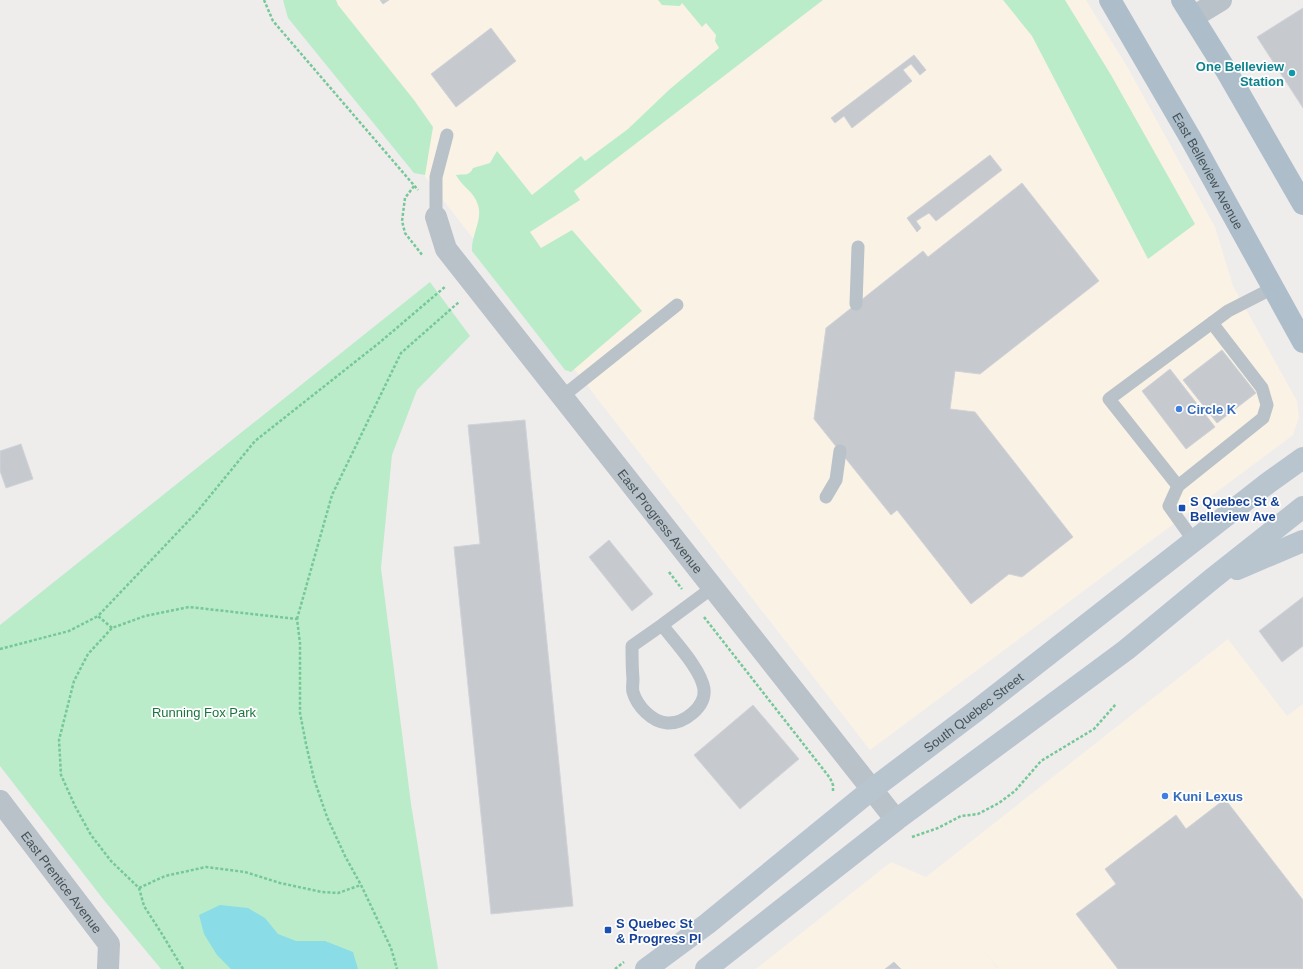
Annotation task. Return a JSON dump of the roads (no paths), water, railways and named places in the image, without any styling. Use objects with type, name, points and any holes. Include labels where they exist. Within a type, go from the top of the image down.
[{"type":"main road","name":"East Belleview Avenue","points":[[1110,0],[1191,139],[1303,342]]},
{"type":"main road","points":[[1188,8],[1303,204]]},
{"type":"main road","name":"South Quebec Street","points":[[646,969],[707,924],[871,790],[976,711],[1268,483],[1303,458]]},
{"type":"main road","points":[[706,969],[896,820],[1126,650],[1303,507]]},
{"type":"main road","points":[[1212,579],[1303,541]]},
{"type":"street","points":[[1188,8],[1221,0]]},
{"type":"street","name":"East Progress Avenue","points":[[436,217],[446,249],[896,820]]},
{"type":"street","name":"East Prentice Avenue","points":[[0,801],[109,944],[108,968]]},
{"type":"lane","points":[[436,217],[436,177],[447,134]]},
{"type":"lane","points":[[856,304],[858,247]]},
{"type":"lane","points":[[1178,486],[1109,399],[1228,311],[1273,288]]},
{"type":"lane","points":[[563,396],[677,305]]},
{"type":"lane","points":[[1194,541],[1169,506],[1178,486],[1263,418],[1267,405],[1262,388],[1212,323]]},
{"type":"lane","points":[[826,497],[836,480],[840,451]]},
{"type":"lane","points":[[662,625],[697,670],[704,690],[701,703],[693,714],[681,720],[667,723],[654,719],[640,707],[633,691],[632,646],[712,588]]},
{"type":"water","points":[[220,905],[248,908],[265,918],[278,934],[296,941],[325,941],[353,952],[358,969],[231,969],[217,955],[204,934],[199,915]]},
{"type":"place","name":"One Belleview Station","points":[[1292,73]]},
{"type":"place","name":"Circle K","points":[[1179,409]]},
{"type":"place","name":"S Quebec St & Belleview Ave","points":[[1182,508]]},
{"type":"place","name":"Kuni Lexus","points":[[1165,796]]},
{"type":"place","name":"S Quebec St & Progress Pl","points":[[608,930]]},
{"type":"park label","name":"Running Fox Park","points":[[204,712]]}]
